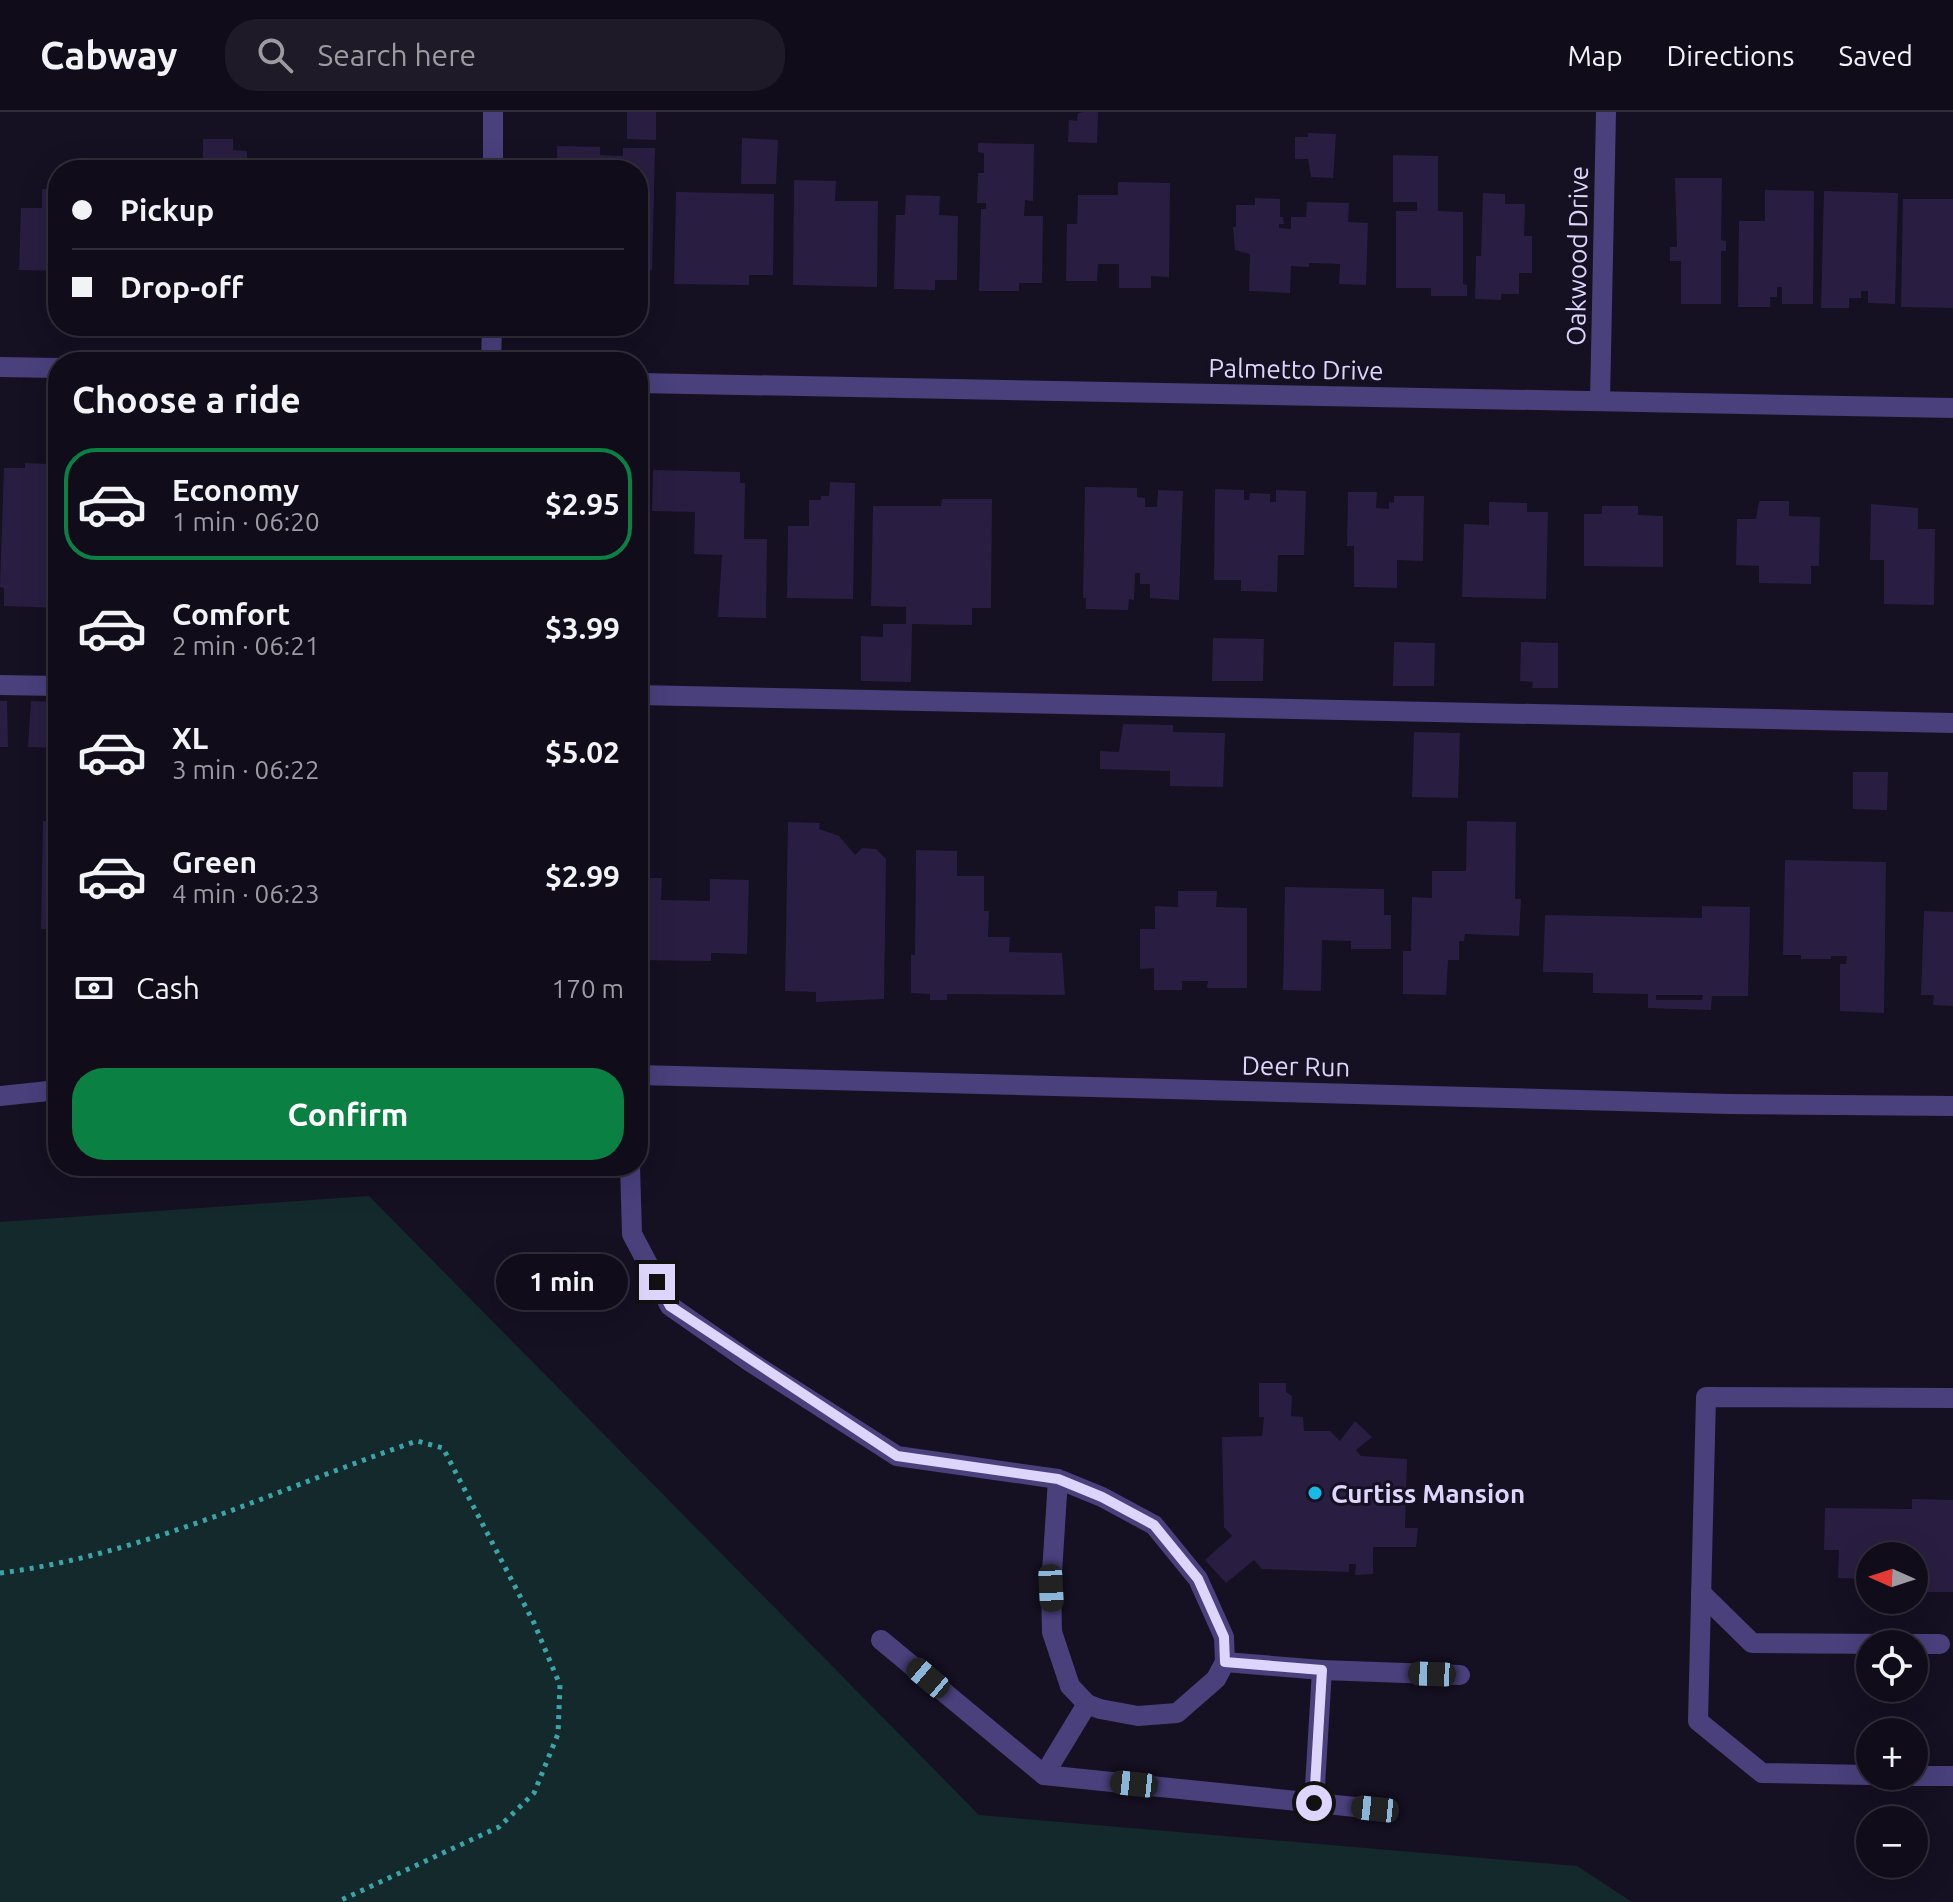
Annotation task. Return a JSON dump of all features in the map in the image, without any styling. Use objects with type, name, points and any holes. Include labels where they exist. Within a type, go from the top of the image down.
[{"type":"street","points":[[493,112],[493,160]]},
{"type":"street","name":"Oakwood Drive","points":[[1600,401],[1606,112]]},
{"type":"street","points":[[0,367],[48,368]]},
{"type":"street","name":"Palmetto Drive","points":[[648,383],[1953,408]]},
{"type":"street","points":[[0,685],[48,686]]},
{"type":"street","points":[[648,695],[1953,723]]},
{"type":"street","name":"Deer Run","points":[[648,1075],[1729,1104],[1953,1106]]},
{"type":"street","points":[[0,1096],[48,1091]]},
{"type":"street","points":[[630,1176],[632,1234],[670,1306],[897,1456],[1058,1479],[1102,1497],[1154,1525],[1198,1579],[1224,1637],[1225,1662],[1216,1679],[1177,1713],[1138,1716],[1087,1704],[1070,1686],[1052,1632],[1051,1588],[1058,1479]]},
{"type":"street","points":[[1856,1775],[1762,1773],[1698,1721],[1706,1397],[1953,1398]]},
{"type":"street","points":[[1701,1593],[1752,1643],[1856,1644]]},
{"type":"street","points":[[881,1640],[1044,1775],[1375,1809]]},
{"type":"street","points":[[1928,1644],[1940,1644]]},
{"type":"street","points":[[1225,1662],[1322,1670],[1460,1675]]},
{"type":"street","points":[[1314,1803],[1322,1670]]},
{"type":"street","points":[[1044,1775],[1087,1704]]},
{"type":"street","points":[[1928,1776],[1953,1776]]},
{"type":"path","points":[[0,1573],[42,1568],[143,1541],[417,1441],[443,1448],[534,1623],[560,1685],[558,1734],[534,1793],[499,1827],[337,1902]]},
{"type":"green space","points":[[369,1196],[979,1815],[1577,1866],[1632,1902],[0,1902],[0,1222]]},
{"type":"building","points":[[627,112],[656,112],[656,140],[627,139]]},
{"type":"building","points":[[1098,112],[1097,143],[1068,142],[1069,120],[1077,121],[1078,113]]},
{"type":"building","points":[[1308,133],[1336,134],[1333,178],[1311,177],[1308,159],[1295,159],[1295,137],[1308,137]]},
{"type":"building","points":[[742,138],[778,140],[776,184],[741,184]]},
{"type":"building","points":[[203,139],[233,139],[233,150],[247,151],[247,160],[203,160]]},
{"type":"building","points":[[978,143],[1034,144],[1033,201],[1025,200],[1024,216],[1043,216],[1042,283],[1019,283],[1019,291],[979,291],[981,209],[986,209],[986,203],[977,203],[978,173],[984,173],[984,153],[978,152]]},
{"type":"building","points":[[557,146],[600,147],[600,155],[623,156],[623,148],[655,148],[652,270],[648,270],[648,160],[557,160]]},
{"type":"building","points":[[1393,155],[1438,156],[1438,211],[1463,212],[1463,284],[1467,285],[1467,296],[1431,296],[1431,288],[1396,288],[1396,211],[1417,211],[1417,202],[1393,202]]},
{"type":"building","points":[[1675,178],[1722,178],[1721,240],[1726,241],[1726,251],[1721,251],[1721,304],[1681,304],[1681,261],[1670,261],[1670,247],[1677,247]]},
{"type":"building","points":[[794,180],[836,181],[835,201],[878,201],[877,287],[793,285]]},
{"type":"building","points":[[1118,182],[1170,183],[1169,277],[1151,276],[1151,288],[1119,288],[1119,264],[1098,264],[1097,281],[1066,281],[1067,224],[1077,224],[1078,195],[1118,195]]},
{"type":"building","points":[[42,189],[48,189],[48,271],[19,270],[21,208],[42,208]]},
{"type":"building","points":[[1765,190],[1814,191],[1813,304],[1782,304],[1782,287],[1777,287],[1777,297],[1770,297],[1770,307],[1738,307],[1739,221],[1765,221]]},
{"type":"building","points":[[1824,191],[1898,193],[1895,304],[1868,303],[1868,291],[1861,291],[1861,298],[1849,298],[1849,308],[1821,308]]},
{"type":"building","points":[[676,192],[774,194],[773,275],[749,275],[749,285],[674,284]]},
{"type":"building","points":[[1483,193],[1505,194],[1505,204],[1525,204],[1524,236],[1532,236],[1532,273],[1519,273],[1519,294],[1501,294],[1501,300],[1475,299],[1476,256],[1481,256]]},
{"type":"building","points":[[906,195],[940,196],[939,215],[958,216],[957,280],[935,280],[935,290],[894,289],[896,215],[905,215]]},
{"type":"building","points":[[1255,198],[1280,199],[1280,217],[1283,217],[1284,224],[1279,224],[1279,228],[1291,229],[1291,217],[1306,217],[1307,202],[1349,203],[1348,222],[1368,223],[1366,285],[1339,284],[1340,264],[1309,263],[1309,267],[1291,266],[1290,293],[1249,291],[1250,254],[1235,250],[1233,227],[1236,227],[1236,205],[1255,205]]},
{"type":"building","points":[[1903,199],[1953,199],[1953,308],[1901,307]]},
{"type":"building","points":[[25,463],[48,464],[48,608],[4,606],[4,588],[0,587],[4,468],[25,468]]},
{"type":"building","points":[[653,470],[740,472],[740,483],[745,483],[744,539],[767,539],[766,618],[718,617],[722,555],[694,554],[695,512],[652,511]]},
{"type":"building","points":[[830,482],[855,483],[853,599],[787,598],[788,526],[809,526],[809,500],[829,496]]},
{"type":"building","points":[[1085,487],[1137,488],[1137,497],[1145,498],[1145,507],[1157,507],[1158,490],[1183,491],[1179,600],[1150,598],[1150,584],[1140,584],[1140,573],[1135,573],[1134,600],[1129,599],[1128,610],[1086,609],[1086,598],[1083,598]]},
{"type":"building","points":[[1215,489],[1244,490],[1244,500],[1249,500],[1250,493],[1270,494],[1270,502],[1276,502],[1276,490],[1306,491],[1304,555],[1278,555],[1277,592],[1241,591],[1241,580],[1214,580]]},
{"type":"building","points":[[1348,492],[1377,492],[1376,508],[1389,509],[1389,502],[1394,503],[1394,496],[1424,496],[1423,561],[1397,560],[1397,588],[1354,587],[1354,546],[1347,546]]},
{"type":"building","points":[[942,499],[992,499],[991,608],[972,608],[972,625],[912,624],[911,682],[861,681],[861,636],[883,637],[883,624],[906,624],[906,607],[871,606],[873,506],[941,506]]},
{"type":"building","points":[[1759,501],[1789,501],[1789,516],[1820,517],[1819,566],[1811,566],[1811,584],[1759,583],[1759,566],[1736,565],[1737,519],[1756,519]]},
{"type":"building","points":[[1489,502],[1527,503],[1527,512],[1548,512],[1546,599],[1462,597],[1464,524],[1489,525]]},
{"type":"building","points":[[1871,504],[1918,508],[1918,529],[1935,529],[1934,605],[1884,604],[1884,560],[1870,560]]},
{"type":"building","points":[[1602,506],[1638,506],[1638,515],[1663,516],[1663,567],[1584,566],[1584,514],[1602,514]]},
{"type":"building","points":[[1213,638],[1264,639],[1263,681],[1212,681]]},
{"type":"building","points":[[1394,642],[1435,643],[1434,686],[1393,686]]},
{"type":"building","points":[[1521,642],[1558,643],[1558,688],[1532,688],[1533,682],[1520,681]]},
{"type":"building","points":[[0,701],[7,701],[8,747],[0,747]]},
{"type":"building","points":[[31,701],[48,702],[48,748],[28,747]]},
{"type":"building","points":[[1123,724],[1173,725],[1173,732],[1225,733],[1223,787],[1170,786],[1170,771],[1100,769],[1100,751],[1119,752]]},
{"type":"building","points":[[1414,732],[1460,733],[1458,798],[1412,797]]},
{"type":"building","points":[[1853,772],[1888,772],[1887,810],[1853,809]]},
{"type":"building","points":[[43,821],[48,821],[48,929],[41,929]]},
{"type":"building","points":[[1467,821],[1516,822],[1515,899],[1521,899],[1519,936],[1465,934],[1464,941],[1459,941],[1459,960],[1448,960],[1446,995],[1403,994],[1403,951],[1411,951],[1412,897],[1432,898],[1432,871],[1466,871]]},
{"type":"building","points":[[788,822],[820,823],[819,829],[839,836],[855,855],[862,848],[876,849],[886,859],[884,999],[816,1002],[816,992],[785,991]]},
{"type":"building","points":[[916,850],[957,851],[957,876],[984,876],[984,911],[989,911],[988,937],[1010,937],[1009,952],[1062,953],[1065,995],[947,994],[947,1000],[930,1000],[930,994],[911,993],[911,955],[915,955]]},
{"type":"building","points":[[1785,860],[1886,862],[1884,1013],[1840,1011],[1840,964],[1846,964],[1847,956],[1801,959],[1801,955],[1783,955]]},
{"type":"building","points":[[648,878],[662,878],[661,900],[710,901],[710,879],[749,880],[747,954],[711,953],[711,961],[648,960]]},
{"type":"building","points":[[1285,887],[1384,889],[1384,915],[1391,915],[1391,949],[1351,949],[1351,941],[1322,940],[1321,991],[1283,990]]},
{"type":"building","points":[[1178,891],[1217,891],[1216,907],[1247,908],[1247,988],[1207,988],[1208,981],[1182,981],[1182,990],[1154,990],[1154,968],[1140,969],[1140,929],[1155,929],[1155,906],[1178,907]]},
{"type":"building","points":[[1702,906],[1750,907],[1748,996],[1712,996],[1711,1010],[1648,1008],[1648,994],[1593,993],[1593,973],[1543,972],[1545,915],[1702,918]],"holes":[[[1656,995],[1703,995],[1702,1000],[1656,1000]]]},
{"type":"building","points":[[1924,911],[1953,912],[1953,1006],[1933,1005],[1934,995],[1921,995]]},
{"type":"building","name":"Curtiss Mansion","points":[[1259,1383],[1286,1383],[1286,1392],[1292,1396],[1291,1416],[1303,1417],[1304,1431],[1330,1431],[1340,1441],[1355,1421],[1372,1437],[1356,1450],[1361,1456],[1407,1459],[1405,1528],[1418,1528],[1416,1547],[1373,1547],[1373,1574],[1355,1575],[1356,1564],[1349,1564],[1349,1572],[1262,1569],[1254,1560],[1226,1583],[1205,1560],[1232,1536],[1224,1527],[1222,1437],[1262,1436],[1264,1417],[1259,1417]]},
{"type":"building","points":[[1912,1499],[1953,1500],[1953,1592],[1928,1592],[1928,1542],[1856,1542],[1856,1579],[1838,1578],[1839,1550],[1824,1550],[1825,1508],[1912,1509]]},
{"type":"place","name":"Curtiss Mansion","points":[[1315,1493]]},
{"type":"route","points":[[657,1282],[670,1306],[897,1456],[1058,1479],[1102,1497],[1154,1525],[1198,1579],[1224,1637],[1225,1662],[1322,1670],[1314,1803]]}]
